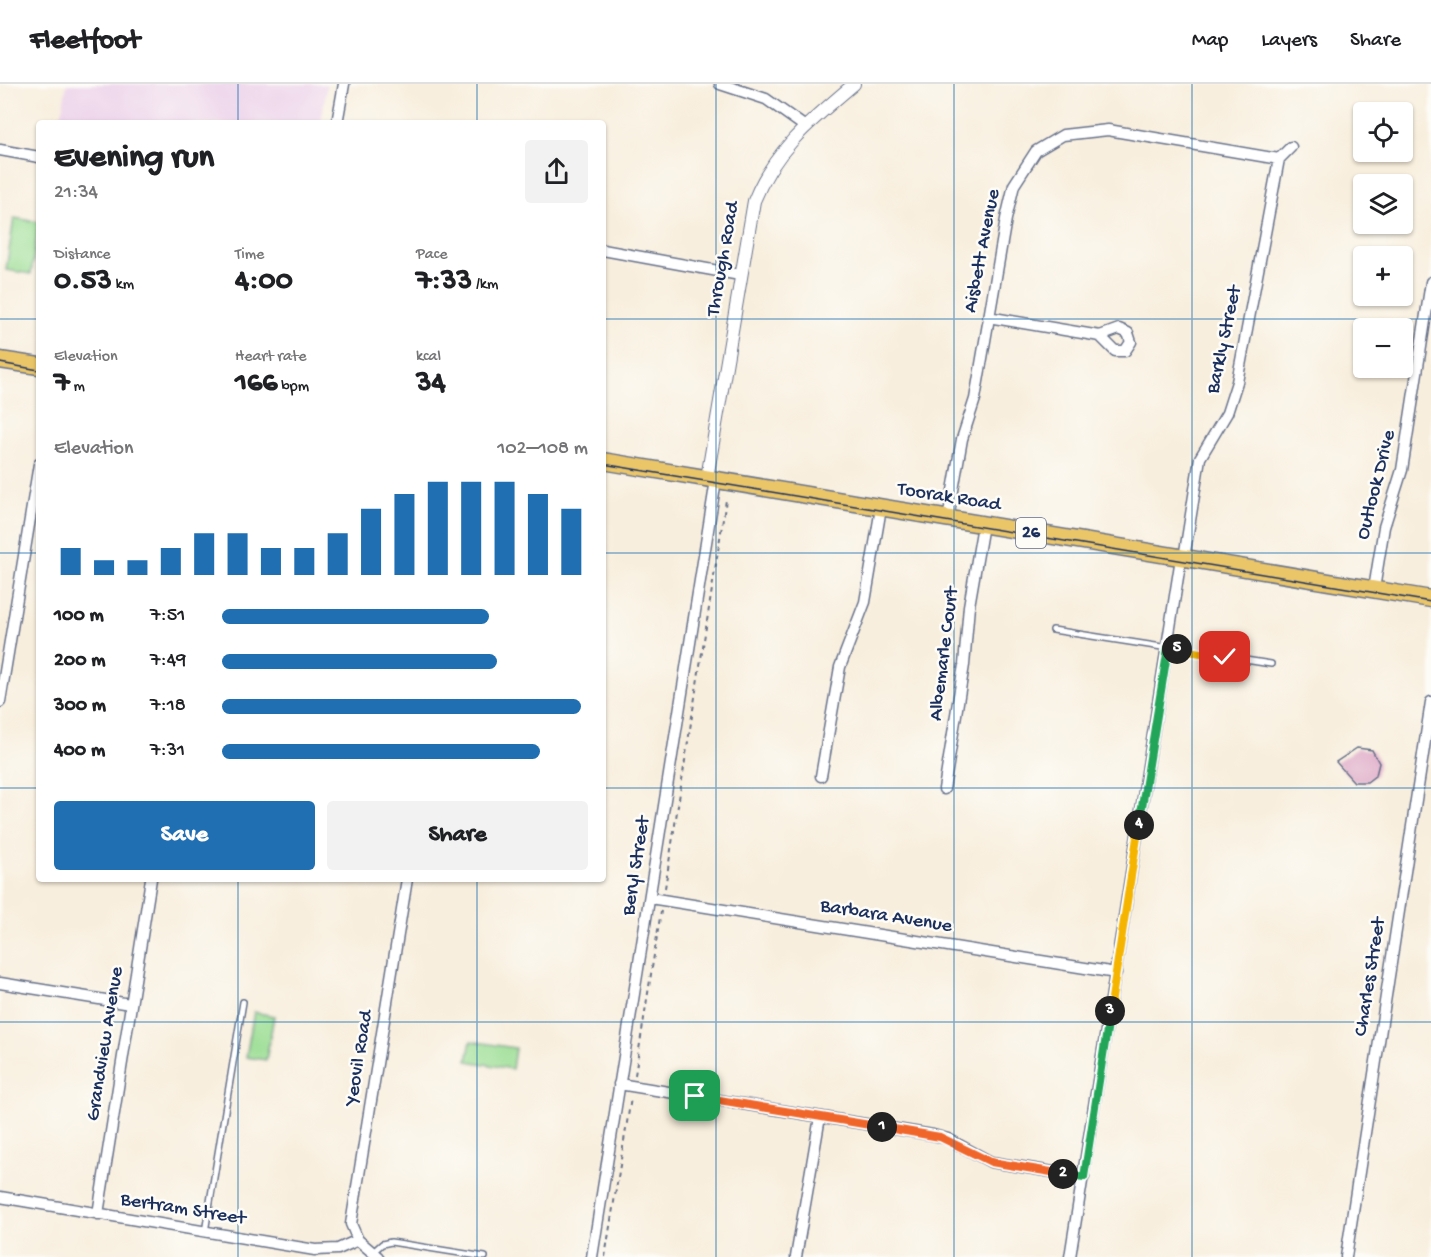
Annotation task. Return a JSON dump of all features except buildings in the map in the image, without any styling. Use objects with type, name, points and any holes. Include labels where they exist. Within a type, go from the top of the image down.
[{"type":"highway","points":[[0,360],[36,366]]},
{"type":"highway","name":"Toorak Road","points":[[606,462],[1431,599]]},
{"type":"street","points":[[338,120],[344,84]]},
{"type":"street","points":[[720,84],[766,99],[804,126]]},
{"type":"street","name":"Through Road","points":[[711,479],[740,275],[754,201],[764,175],[804,126],[854,84]]},
{"type":"street","name":"Aisbett Avenue","points":[[948,519],[962,439],[975,399],[988,317],[1014,184],[1036,151],[1063,135],[1108,130],[1279,159]]},
{"type":"street","points":[[1279,159],[1291,147]]},
{"type":"street","points":[[0,150],[36,156]]},
{"type":"street","name":"Barkly Street","points":[[1070,1257],[1200,458],[1227,413],[1237,382],[1279,159]]},
{"type":"street","points":[[606,251],[740,275]]},
{"type":"street","name":"Outlook Drive","points":[[1374,589],[1380,540],[1402,470],[1431,285]]},
{"type":"street","points":[[988,317],[1100,336]]},
{"type":"street","name":"Beryl Street","points":[[592,1257],[650,898],[711,479]]},
{"type":"street","points":[[0,702],[36,482]]},
{"type":"street","points":[[821,776],[842,657],[865,602],[881,508]]},
{"type":"street","name":"Albemarle Court","points":[[944,789],[964,665],[969,606],[983,525]]},
{"type":"street","name":"Charles Street","points":[[1346,1257],[1431,702]]},
{"type":"street","name":"Grandview Avenue","points":[[98,1214],[151,882]]},
{"type":"street","name":"Yeovil Road","points":[[358,1240],[351,1228],[351,1219],[407,882]]},
{"type":"street","name":"Barbara Avenue","points":[[650,898],[1116,973]]},
{"type":"street","points":[[0,983],[130,1004]]},
{"type":"street","points":[[620,1084],[940,1137],[991,1162],[1084,1177]]},
{"type":"street","points":[[796,1257],[819,1117]]},
{"type":"street","name":"Bertram Street","points":[[0,1197],[315,1250],[338,1249],[358,1240]]},
{"type":"street","points":[[358,1240],[375,1255]]},
{"type":"lane","points":[[1053,630],[1271,664]]},
{"type":"lane","points":[[205,1232],[243,1002]]},
{"type":"lane","points":[[375,1255],[382,1244],[391,1242],[485,1257]]},
{"type":"path","points":[[605,1257],[726,500]]},
{"type":"shaded area","points":[[67,84],[327,84],[321,120],[61,120]]},
{"type":"green space","points":[[14,218],[36,222],[36,242],[31,274],[6,270]]},
{"type":"green space","points":[[254,1012],[274,1016],[266,1060],[246,1057]]},
{"type":"green space","points":[[471,1041],[515,1048],[512,1069],[467,1061]]},
{"type":"tram line","points":[[0,363],[36,369]]},
{"type":"tram line","points":[[606,464],[1431,602]]},
{"type":"route","points":[[695,1096],[933,1135],[948,1139],[991,1162],[1084,1177],[1168,648],[1225,657]]}]
